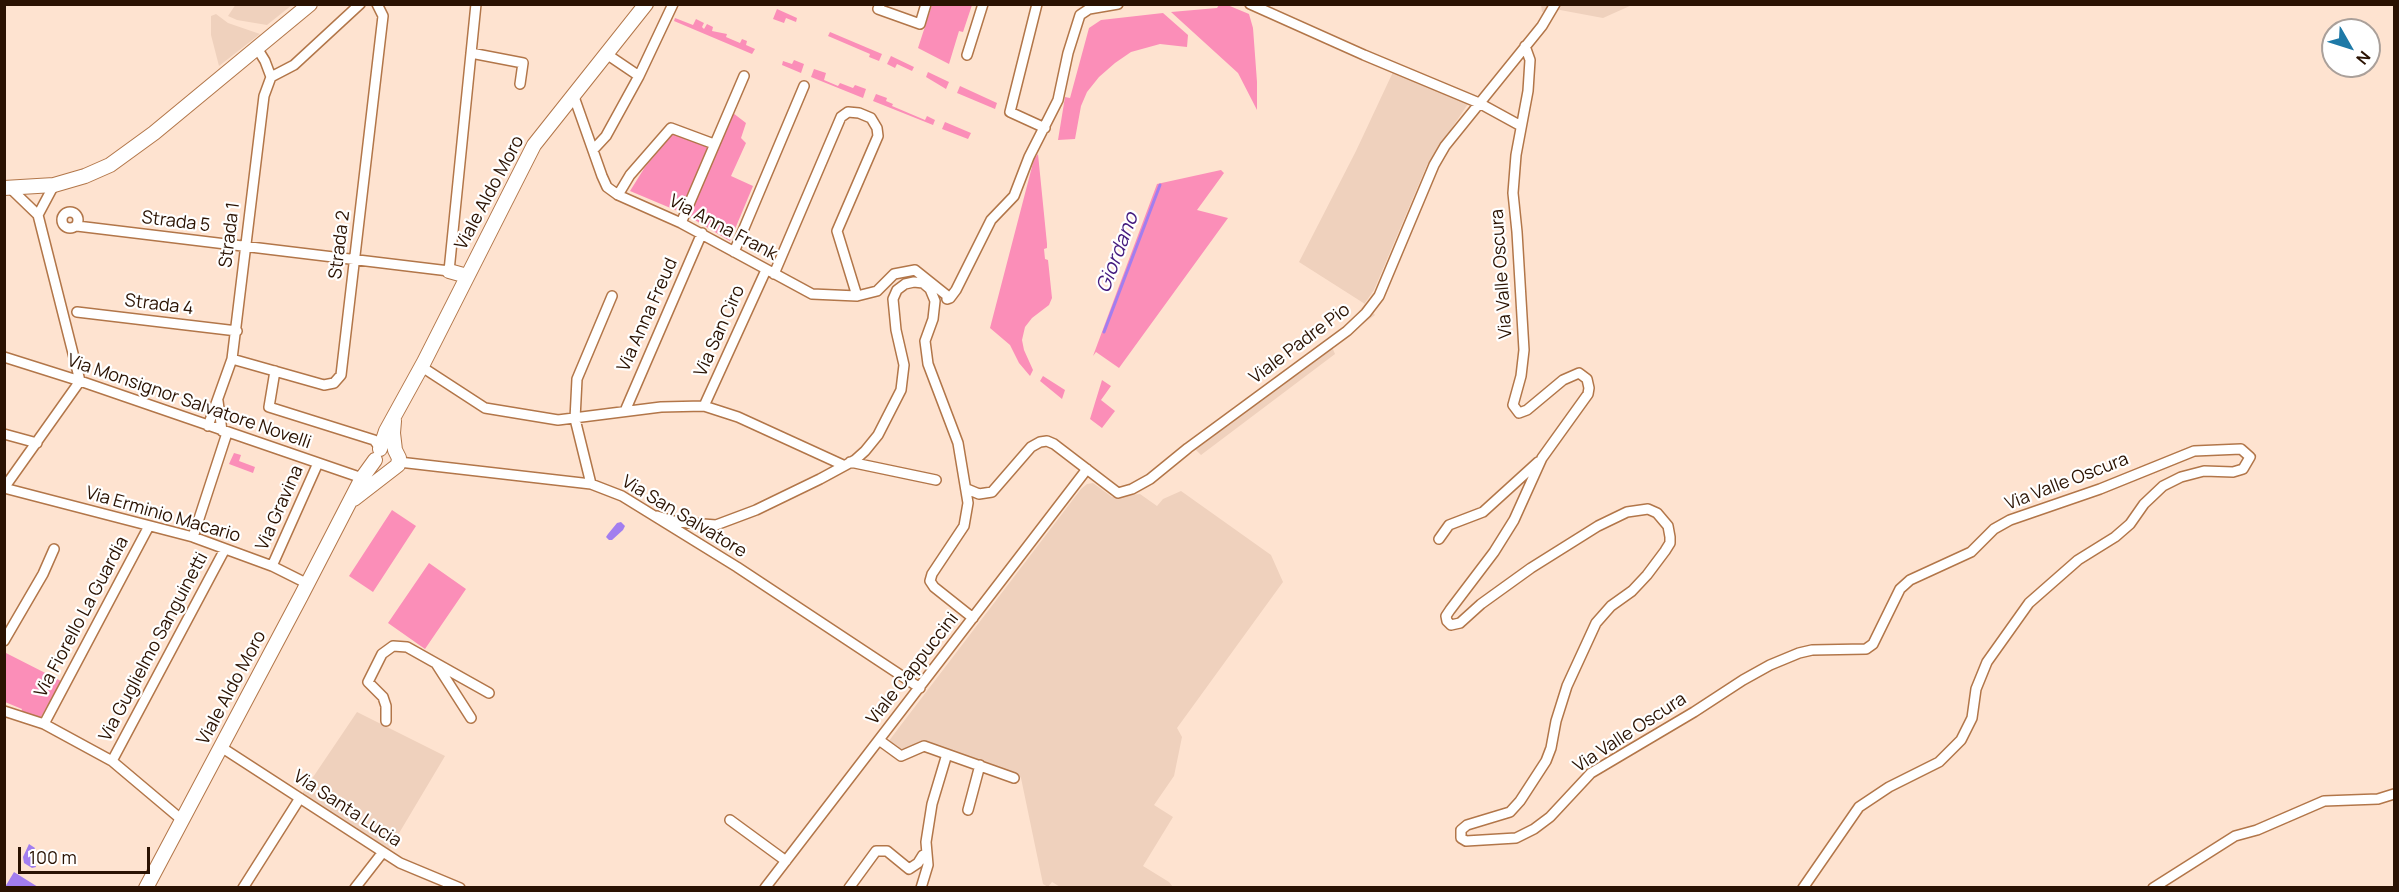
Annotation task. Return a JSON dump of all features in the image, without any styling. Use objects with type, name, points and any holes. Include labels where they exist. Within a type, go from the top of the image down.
[{"type":"main road","points":[[7,188],[54,185],[98,171],[122,158],[310,4]]},
{"type":"main road","name":"Viale Aldo Moro","points":[[146,888],[308,584],[348,504],[378,453],[394,416],[422,367],[534,145],[646,4]]},
{"type":"main road","points":[[449,271],[467,276]]},
{"type":"main road","points":[[394,416],[396,460]]},
{"type":"main road","points":[[388,447],[396,460],[381,470],[378,453],[388,447]]},
{"type":"main road","name":"Viale Aldo Moro","points":[[348,504],[396,460]]},
{"type":"street","points":[[257,48],[271,78],[294,65],[360,4]]},
{"type":"street","name":"Strada 2","points":[[232,359],[324,385],[334,383],[341,375],[383,16],[377,4]]},
{"type":"street","points":[[449,271],[476,4]]},
{"type":"street","points":[[593,150],[606,136],[639,76],[673,4]]},
{"type":"street","points":[[880,4],[878,9],[920,24],[926,4]]},
{"type":"street","points":[[967,55],[983,4]]},
{"type":"street","points":[[1037,4],[1010,112],[1045,129]]},
{"type":"street","points":[[935,301],[950,298],[991,220],[1014,196],[1029,157],[1058,100],[1068,53],[1080,15],[1089,9],[1118,4]]},
{"type":"street","points":[[1251,4],[1479,103],[1521,126]]},
{"type":"street","points":[[1545,4],[1546,18]]},
{"type":"street","name":"Viale Padre Pio","points":[[1087,469],[1118,493],[1139,486],[1347,331],[1366,313],[1379,296],[1434,165],[1445,146],[1555,4]]},
{"type":"street","name":"Via Valle Oscura","points":[[1524,46],[1530,60],[1528,91],[1521,126],[1513,193],[1524,350],[1521,376],[1513,405],[1520,413],[1527,410],[1563,380],[1579,373],[1585,376],[1589,383],[1588,394],[1542,458],[1514,520],[1494,552],[1446,616],[1451,625],[1460,623],[1480,604],[1531,568],[1598,526],[1628,512],[1648,509],[1657,513],[1668,526],[1670,543],[1647,575],[1632,591],[1611,606],[1596,623],[1567,686],[1546,761],[1520,801],[1510,812],[1467,825],[1460,834],[1461,838],[1466,841],[1516,838],[1534,829],[1550,817],[1592,773],[1770,665],[1812,650],[1866,649],[1873,644],[1900,589],[1910,580],[1971,552],[1994,529],[2010,520],[2100,489],[2194,451],[2241,449],[2250,457],[2243,469],[2233,472],[2204,471],[2181,477],[2163,486],[2144,504],[2130,524],[2115,537],[2078,560],[2029,603],[1987,662],[1976,689],[1972,718],[1961,740],[1939,762],[1888,787],[1859,807],[1803,888]]},
{"type":"street","points":[[471,53],[523,63],[520,84]]},
{"type":"street","points":[[605,53],[639,76]]},
{"type":"street","points":[[681,222],[744,76]]},
{"type":"street","name":"Strada 1","points":[[208,426],[232,359],[264,96],[271,78]]},
{"type":"street","points":[[734,252],[804,86]]},
{"type":"street","points":[[573,94],[607,187],[618,195],[630,175],[671,128],[714,144]]},
{"type":"street","name":"Via San Ciro","points":[[704,406],[770,272],[841,117],[848,112],[859,113],[871,118],[878,135],[837,231],[857,296]]},
{"type":"street","points":[[38,215],[54,185]]},
{"type":"street","points":[[4,488],[80,381],[38,215],[7,188]]},
{"type":"street","name":"Via Anna Frank","points":[[618,195],[681,222],[812,294],[857,296],[877,291],[894,274],[915,270],[950,298]]},
{"type":"street","name":"Strada 5","points":[[77,226],[449,271]]},
{"type":"street","name":"Via Anna Freud","points":[[625,411],[702,233]]},
{"type":"street","points":[[657,516],[677,522],[716,525],[756,510],[820,479],[866,451],[878,435],[901,390],[904,365],[892,299],[904,284],[919,282],[930,289],[935,301],[933,319],[925,341],[928,364],[958,443],[967,489],[968,510],[964,526],[932,574],[930,581],[937,590],[973,618]]},
{"type":"street","points":[[591,484],[575,419],[577,379],[612,296]]},
{"type":"street","name":"Strada 4","points":[[77,312],[237,331]]},
{"type":"street","name":"Via Monsignor Salvatore Novelli","points":[[4,357],[362,478]]},
{"type":"street","points":[[422,367],[485,408],[558,420],[661,407],[704,406],[738,417],[846,464],[936,480]]},
{"type":"street","points":[[275,371],[268,408],[374,440],[378,453]]},
{"type":"street","points":[[193,537],[225,432],[217,399]]},
{"type":"street","points":[[4,434],[37,443]]},
{"type":"street","points":[[967,489],[979,494],[992,492],[1031,447],[1040,441],[1054,444],[1087,469]]},
{"type":"street","points":[[1439,540],[1449,525],[1484,512],[1542,458]]},
{"type":"street","name":"Via San Salvatore","points":[[396,460],[591,484],[622,496],[657,516],[920,688]]},
{"type":"street","name":"Via Gravina","points":[[272,566],[318,463]]},
{"type":"street","name":"Viale Cappuccini","points":[[765,888],[1087,469]]},
{"type":"street","name":"Via Erminio Macario","points":[[4,488],[193,537],[272,566],[308,584]]},
{"type":"street","name":"Via Fiorello La Guardia","points":[[44,724],[149,526]]},
{"type":"street","points":[[4,641],[43,574],[54,549]]},
{"type":"street","name":"Via Guglielmo Sanguinetti","points":[[112,761],[225,549]]},
{"type":"street","points":[[386,721],[386,706],[383,697],[368,682],[382,654],[393,646],[407,646],[489,693]]},
{"type":"street","points":[[436,663],[471,718]]},
{"type":"street","points":[[4,711],[44,724],[112,761],[182,820]]},
{"type":"street","points":[[879,740],[901,756],[924,746],[1014,778]]},
{"type":"street","name":"Via Santa Lucia","points":[[221,747],[400,863],[460,888]]},
{"type":"street","points":[[921,888],[928,865],[926,842],[932,804],[947,754]]},
{"type":"street","points":[[968,810],[980,765]]},
{"type":"street","points":[[2153,888],[2235,836],[2257,830],[2324,801],[2378,799],[2394,794]]},
{"type":"street","points":[[243,888],[300,798]]},
{"type":"street","points":[[730,820],[786,861]]},
{"type":"street","points":[[849,888],[876,850],[887,851],[909,869],[918,863],[922,855],[927,854]]},
{"type":"street","points":[[355,888],[383,852]]},
{"type":"shaded area","points":[[236,4],[292,5],[267,25],[237,20],[228,16]]},
{"type":"shaded area","points":[[1225,4],[1249,14],[1253,28],[1257,110],[1238,73],[1171,12],[1217,8]]},
{"type":"shaded area","points":[[932,5],[972,5],[963,32],[959,31],[949,64],[918,48]]},
{"type":"shaded area","points":[[1541,5],[1632,5],[1603,18],[1560,10],[1542,12]]},
{"type":"shaded area","points":[[777,9],[797,18],[796,22],[786,18],[784,23],[773,19]]},
{"type":"shaded area","points":[[1163,13],[1188,35],[1187,47],[1160,44],[1131,52],[1115,63],[1087,92],[1081,106],[1075,139],[1058,140],[1065,97],[1070,98],[1089,28],[1101,20]]},
{"type":"shaded area","points":[[216,14],[228,23],[260,34],[219,66],[211,35],[211,16]]},
{"type":"shaded area","points":[[675,18],[693,25],[696,19],[704,23],[702,27],[704,29],[707,24],[713,27],[712,31],[727,34],[726,37],[740,43],[742,39],[747,41],[746,45],[755,49],[752,54],[674,21]]},
{"type":"shaded area","points":[[830,32],[882,54],[879,61],[869,57],[870,54],[828,36]]},
{"type":"shaded area","points":[[891,56],[914,67],[912,71],[897,64],[895,68],[887,64]]},
{"type":"shaded area","points":[[794,60],[804,64],[801,73],[782,65],[783,61],[792,64]]},
{"type":"shaded area","points":[[814,69],[826,73],[824,80],[838,86],[840,83],[853,88],[855,85],[866,89],[863,98],[811,77]]},
{"type":"shaded area","points":[[928,72],[949,82],[946,89],[926,77]]},
{"type":"shaded area","points":[[1393,72],[1468,104],[1427,165],[1374,290],[1365,303],[1375,315],[1332,347],[1335,354],[1201,455],[1195,449],[1194,441],[1345,329],[1365,304],[1299,262],[1356,151]]},
{"type":"shaded area","points":[[960,86],[997,103],[995,109],[957,93]]},
{"type":"shaded area","points":[[876,94],[887,98],[886,101],[893,104],[892,106],[925,120],[927,116],[935,120],[933,125],[873,101]]},
{"type":"shaded area","points":[[733,113],[746,123],[741,138],[746,143],[731,176],[753,186],[730,241],[688,216]]},
{"type":"shaded area","points":[[945,122],[971,133],[968,139],[942,129]]},
{"type":"shaded area","points":[[673,134],[708,147],[680,212],[630,191],[645,167]]},
{"type":"shaded area","points":[[1038,154],[1047,244],[1047,248],[1044,249],[1045,259],[1048,260],[1052,298],[1049,305],[1032,318],[1025,327],[1022,340],[1033,370],[1030,376],[1019,363],[1010,345],[990,328],[1034,159]]},
{"type":"shaded area","points":[[1221,170],[1224,173],[1197,210],[1228,218],[1119,368],[1096,352],[1093,356],[1157,184]]},
{"type":"shaded area","points":[[1043,376],[1065,390],[1062,399],[1040,381]]},
{"type":"shaded area","points":[[1102,380],[1111,386],[1101,400],[1115,411],[1102,428],[1090,419]]},
{"type":"shaded area","points":[[234,453],[241,455],[239,461],[255,467],[253,473],[229,464]]},
{"type":"shaded area","points":[[1093,483],[1112,497],[1140,494],[1157,506],[1163,499],[1181,491],[1271,555],[1283,582],[1177,728],[1182,737],[1174,776],[1154,805],[1173,817],[1143,866],[1169,882],[1173,887],[1062,888],[1052,882],[1048,887],[1043,884],[1021,778],[1017,774],[923,741],[902,753],[888,742],[1081,489]]},
{"type":"shaded area","points":[[392,510],[416,526],[373,592],[349,576]]},
{"type":"shaded area","points":[[621,522],[625,526],[623,530],[609,540],[606,537],[608,534],[617,523]]},
{"type":"shaded area","points":[[429,563],[466,589],[425,649],[388,623]]},
{"type":"shaded area","points":[[4,652],[61,681],[41,717],[36,718],[21,713],[22,709],[5,702]]},
{"type":"shaded area","points":[[357,712],[445,756],[389,850],[301,795]]},
{"type":"shaded area","points":[[29,844],[35,848],[33,852],[36,867],[32,868],[24,863],[23,857]]},
{"type":"shaded area","points":[[14,872],[38,887],[5,887]]},
{"type":"waterway","name":"Giordano","points":[[1104,332],[1160,185]]}]
